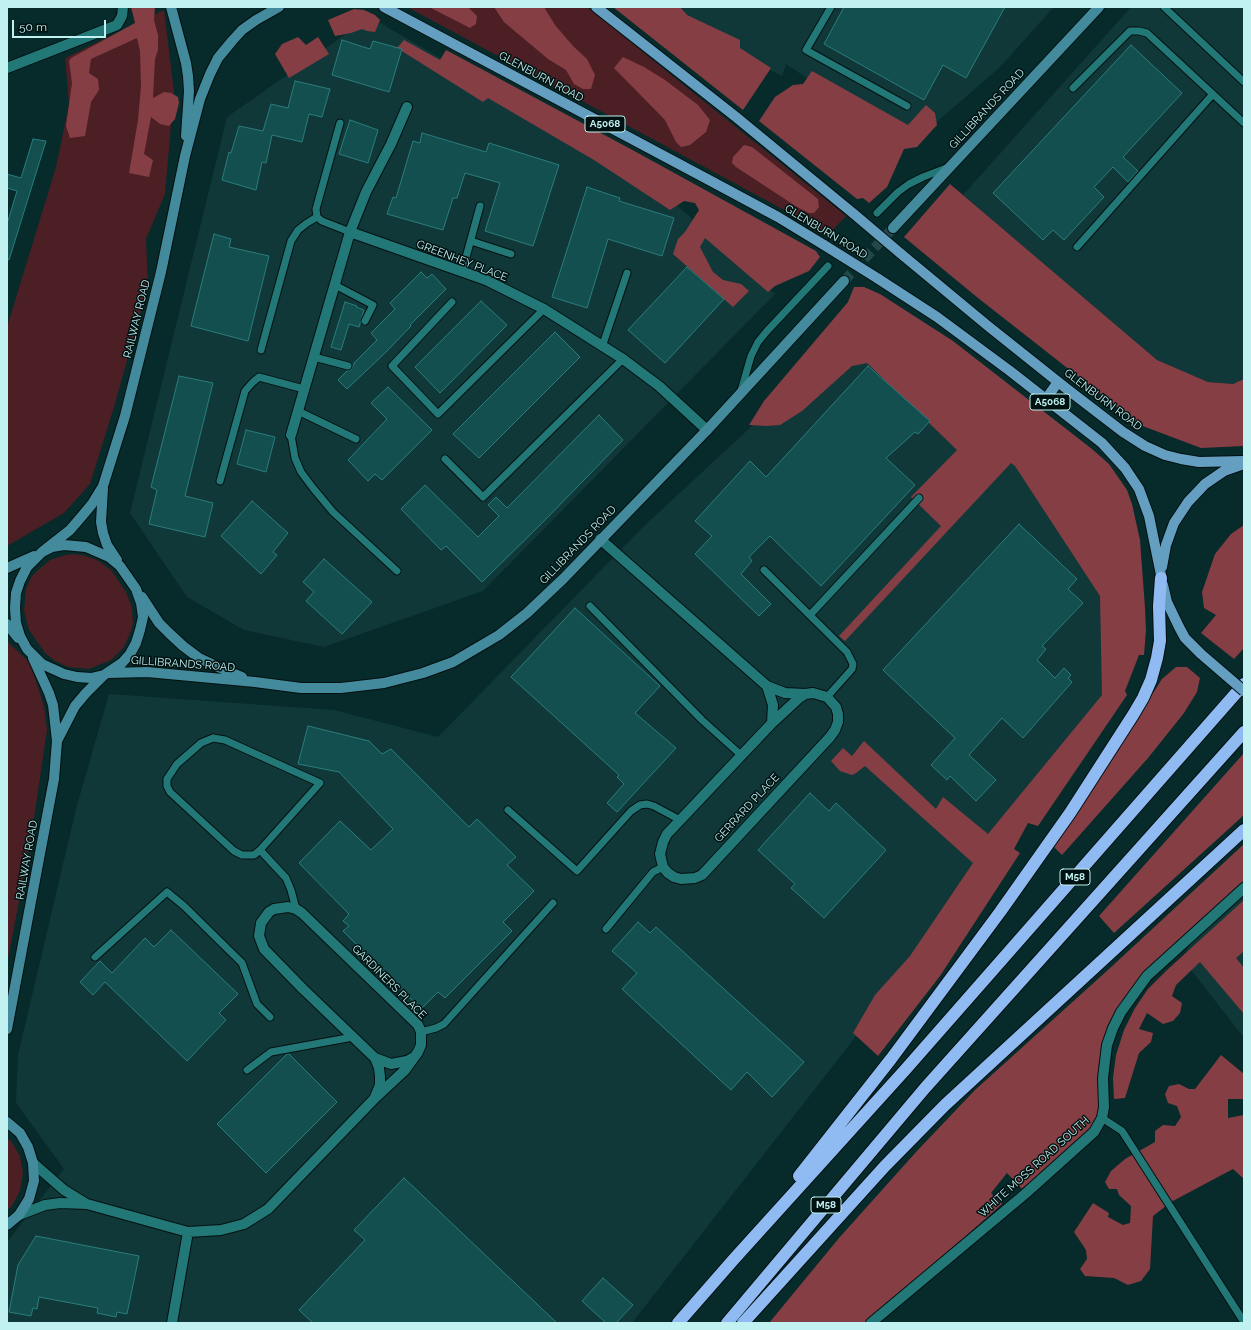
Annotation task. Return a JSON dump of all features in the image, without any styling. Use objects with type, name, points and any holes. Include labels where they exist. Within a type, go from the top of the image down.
[{"type":"highway","points":[[734,1259],[890,1059],[1000,912],[1070,813],[1133,716],[1151,680],[1157,658],[1160,640],[1159,606],[1161,576]]},
{"type":"highway","name":"M58","points":[[678,1323],[900,1076],[1244,684]]},
{"type":"highway","name":"M58","points":[[727,1323],[926,1088],[1244,732]]},
{"type":"highway","name":"M58","points":[[743,1323],[885,1166],[945,1105],[1244,830]]},
{"type":"main road","name":"RAILWAY ROAD","points":[[171,7],[188,76],[189,91],[185,156]]},
{"type":"main road","name":"RAILWAY ROAD","points":[[41,553],[70,530],[92,504],[103,486],[125,416],[161,272],[185,156],[200,99],[210,74],[218,58],[242,30],[279,7]]},
{"type":"main road","name":"GLENBURN ROAD","points":[[384,7],[778,217],[937,317],[1102,443],[1126,468],[1139,489],[1149,516],[1161,576]]},
{"type":"main road","name":"GLENBURN ROAD","points":[[596,7],[854,214],[988,326],[1123,432],[1145,446],[1165,455],[1199,462],[1244,463]]},
{"type":"main road","name":"GILLIBRANDS ROAD","points":[[893,228],[1099,7]]},
{"type":"main road","name":"GILLIBRANDS ROAD","points":[[106,674],[147,672],[255,682],[301,688],[341,688],[384,683],[423,673],[454,662],[499,635],[527,613],[563,579],[741,394],[844,281]]},
{"type":"main road","points":[[1046,399],[1058,382]]},
{"type":"main road","name":"A5068","points":[[1244,463],[1224,471],[1205,484],[1188,502],[1171,530],[1166,545],[1161,576],[1167,602],[1178,627],[1189,642],[1201,654],[1244,691]]},
{"type":"main road","name":"RAILWAY ROAD","points":[[103,486],[101,522],[103,533],[107,545],[120,566]]},
{"type":"main road","points":[[7,568],[52,547],[64,545],[86,547],[109,557],[120,566],[136,589],[141,603],[143,617],[138,636],[130,654],[122,663],[106,674],[91,678],[64,674],[42,664],[29,652],[7,624]]},
{"type":"main road","points":[[29,652],[20,636],[16,623],[16,594],[20,581],[27,567],[41,553]]},
{"type":"main road","name":"GILLIBRANDS ROAD","points":[[136,589],[159,623],[183,646],[199,658],[255,682]]},
{"type":"main road","name":"RAILWAY ROAD","points":[[7,1030],[52,786],[57,741],[53,705],[49,693],[29,652]]},
{"type":"main road","name":"RAILWAY ROAD","points":[[57,741],[76,706],[86,693],[106,674]]},
{"type":"main road","points":[[7,1121],[20,1133],[28,1147],[33,1162],[34,1181],[29,1199],[19,1215],[7,1225]]},
{"type":"street","points":[[7,68],[117,25],[123,12]]},
{"type":"street","points":[[291,435],[350,232],[366,192],[391,144],[407,107]]},
{"type":"street","name":"GREENHEY PLACE","points":[[350,232],[486,280],[544,309],[623,359],[659,386],[707,430]]},
{"type":"street","points":[[600,540],[767,686],[785,693],[813,693],[827,697]]},
{"type":"street","points":[[767,686],[773,705],[772,723]]},
{"type":"street","points":[[663,866],[660,854],[667,834],[772,723],[798,698],[806,694]]},
{"type":"street","name":"GERRARD PLACE","points":[[663,866],[668,873],[681,879],[695,878],[702,874],[835,730],[838,714],[836,707],[827,697]]},
{"type":"street","name":"WHITE MOSS ROAD SOUTH","points":[[872,1323],[1025,1194],[1094,1132],[1102,1118],[1104,1106],[1103,1078],[1106,1051],[1120,1012],[1147,976],[1244,888]]},
{"type":"street","points":[[296,909],[281,907],[269,912],[261,923],[259,936],[264,949],[297,983],[376,1058],[392,1064],[407,1061],[414,1057]]},
{"type":"street","name":"GARDINERS PLACE","points":[[19,1215],[45,1205],[60,1203],[87,1204],[188,1232],[221,1230],[244,1224],[268,1209],[375,1098],[405,1070],[418,1052],[421,1045],[421,1032],[418,1025],[302,913],[296,909]]},
{"type":"street","points":[[375,1098],[380,1085],[376,1058]]},
{"type":"street","name":"GARDINERS PLACE","points":[[33,1162],[64,1190],[87,1204]]},
{"type":"street","points":[[172,1323],[188,1232]]},
{"type":"lane","points":[[831,7],[806,50],[907,106]]},
{"type":"lane","points":[[1164,7],[1244,82]]},
{"type":"lane","points":[[1073,88],[1130,31],[1139,31],[1147,33],[1244,123]]},
{"type":"lane","points":[[1077,247],[1213,94]]},
{"type":"lane","points":[[340,123],[316,209],[317,217],[322,221],[350,232]]},
{"type":"lane","points":[[876,213],[898,192],[909,184],[950,166]]},
{"type":"lane","points":[[462,272],[480,206]]},
{"type":"lane","points":[[261,350],[291,241],[298,230],[317,217]]},
{"type":"lane","points":[[471,241],[511,254]]},
{"type":"lane","points":[[741,394],[751,356],[758,342],[766,331],[828,266]]},
{"type":"lane","points":[[602,346],[627,274]]},
{"type":"lane","points":[[335,285],[373,305],[364,321]]},
{"type":"lane","points":[[452,302],[392,366],[438,414],[544,309]]},
{"type":"lane","points":[[314,357],[348,366]]},
{"type":"lane","points":[[445,459],[483,497],[623,359]]},
{"type":"lane","points":[[220,481],[245,391],[253,382],[259,377],[304,389]]},
{"type":"lane","points":[[298,411],[356,439]]},
{"type":"lane","points":[[291,435],[295,458],[301,472],[313,488],[333,512],[397,571]]},
{"type":"lane","points":[[810,615],[919,498]]},
{"type":"lane","points":[[764,570],[847,652],[853,664],[852,669],[827,697]]},
{"type":"lane","points":[[590,606],[702,720],[742,755]]},
{"type":"lane","points":[[213,738],[225,740],[320,783],[260,850],[254,855],[248,856],[234,851],[170,792],[167,786],[167,779],[170,773],[201,743],[213,738]]},
{"type":"lane","points":[[508,810],[577,871],[631,811],[640,805],[647,804],[654,806],[680,820]]},
{"type":"lane","points":[[260,850],[286,878],[296,909]]},
{"type":"lane","points":[[606,929],[653,872],[663,866]]},
{"type":"lane","points":[[95,957],[167,892],[184,906],[242,963],[257,1004],[270,1017]]},
{"type":"lane","points":[[421,1032],[444,1024],[553,903]]},
{"type":"lane","points":[[248,1070],[271,1052],[353,1037]]},
{"type":"lane","points":[[1102,1118],[1122,1131],[1244,1322]]},
{"type":"shaded area","points":[[131,7],[155,7],[154,20],[158,35],[158,50],[155,59],[153,98],[164,92],[171,93],[178,97],[179,103],[175,119],[169,126],[160,124],[151,117],[144,154],[153,160],[149,177],[129,173],[138,120],[141,86],[140,51],[137,38],[91,59],[89,73],[98,79],[99,90],[91,102],[85,136],[70,138],[66,126],[72,83],[69,61],[71,58],[135,23]]},
{"type":"shaded area","points":[[407,7],[587,7],[845,215],[847,215],[829,234]]},
{"type":"shaded area","points":[[429,7],[468,7],[477,16],[476,24],[470,28]]},
{"type":"shaded area","points":[[494,7],[544,7],[555,25],[573,46],[587,59],[595,75],[591,89],[583,89],[574,84],[566,70],[548,59],[504,22]]},
{"type":"shaded area","points":[[613,7],[680,7],[687,15],[740,40],[740,48],[771,68],[743,110]]},
{"type":"shaded area","points":[[661,7],[1054,7],[999,68],[909,146],[786,64],[782,76],[699,33]]},
{"type":"shaded area","points":[[1131,7],[1244,7],[1244,379],[1233,384],[1208,382],[1157,360],[963,195]]},
{"type":"shaded area","points":[[354,9],[364,10],[375,15],[380,20],[375,32],[362,29],[335,36],[328,20]]},
{"type":"shaded area","points":[[164,10],[174,92],[165,194],[146,239],[148,286],[114,407],[90,484],[64,513],[7,546],[7,327],[56,167],[69,104],[65,58]]},
{"type":"shaded area","points":[[370,17],[648,179],[775,294],[483,591],[324,647],[244,630],[187,597],[130,513],[227,117]]},
{"type":"shaded area","points":[[298,37],[306,45],[318,37],[329,54],[289,78],[275,54],[282,44]]},
{"type":"shaded area","points":[[404,40],[440,60],[446,50],[816,251],[820,257],[809,271],[775,286],[768,292],[705,238],[700,247],[713,272],[723,280],[741,284],[749,291],[733,307],[673,254],[678,239],[685,232],[699,210],[695,203],[684,201],[670,210],[594,160],[488,98],[483,102],[397,48]]},
{"type":"shaded area","points":[[623,57],[644,67],[665,80],[698,105],[710,120],[706,132],[690,145],[681,147],[676,142],[665,120],[614,68]]},
{"type":"shaded area","points":[[812,71],[908,125],[926,105],[935,113],[937,125],[917,147],[904,149],[887,187],[869,203],[863,198],[857,199],[759,121],[775,97],[793,85],[803,84]]},
{"type":"shaded area","points":[[744,145],[752,147],[818,199],[819,207],[814,213],[809,213],[797,207],[736,167],[732,163],[733,157]]},
{"type":"shaded area","points":[[950,184],[1157,360],[1208,382],[1233,384],[1244,379],[1244,446],[1201,448],[1140,425],[978,298],[904,237]]},
{"type":"shaded area","points":[[854,287],[864,287],[880,294],[953,341],[1092,449],[1109,464],[1127,490],[1132,504],[1140,540],[1146,630],[1144,655],[1139,655],[1125,691],[1127,695],[1038,826],[1028,823],[1014,849],[1020,853],[940,976],[878,1056],[853,1033],[875,995],[910,956],[973,863],[865,766],[852,775],[840,771],[831,761],[843,748],[852,756],[864,741],[936,809],[943,797],[988,834],[1102,695],[1100,596],[1015,466],[1011,463],[845,641],[839,636],[941,526],[911,497],[957,450],[867,363],[852,366],[802,411],[780,425],[749,425],[764,401],[848,302]]},
{"type":"shaded area","points":[[862,324],[1016,464],[1101,596],[1104,695],[886,998],[632,1323],[7,1323],[7,1242],[64,1169],[16,1103],[18,1055],[76,809],[109,694],[334,710],[438,737],[644,526]]},
{"type":"shaded area","points":[[1244,525],[1244,648],[1234,659],[1201,633],[1216,615],[1204,608],[1202,592],[1215,554],[1231,534]]},
{"type":"shaded area","points":[[74,554],[97,560],[111,570],[126,592],[132,607],[133,623],[124,647],[111,660],[89,669],[68,667],[55,661],[45,653],[29,630],[24,611],[26,589],[32,576],[50,560],[65,555]]},
{"type":"shaded area","points":[[7,641],[30,663],[45,711],[47,730],[31,839],[7,964]]},
{"type":"shaded area","points":[[1176,667],[1187,667],[1200,678],[1197,692],[1184,713],[1148,758],[1062,855],[1054,847],[1162,679]]},
{"type":"shaded area","points":[[1244,753],[1244,815],[1114,933],[1099,916]]},
{"type":"shaded area","points":[[1244,844],[1244,880],[1142,977],[1120,1007],[1096,1119],[1084,1140],[1022,1189],[1007,1173],[991,1193],[1002,1204],[868,1323],[769,1323],[839,1238],[916,1152],[975,1090]]},
{"type":"shaded area","points":[[1244,864],[1244,1038],[1185,962],[1194,910]]},
{"type":"shaded area","points":[[1244,900],[1244,951],[1236,958],[1244,968],[1244,1014],[1200,962],[1176,985],[1172,996],[1182,1003],[1180,1013],[1173,1021],[1163,1024],[1147,1013],[1139,1029],[1153,1033],[1151,1042],[1139,1053],[1125,1098],[1114,1099],[1113,1078],[1116,1055],[1124,1030],[1135,1008],[1148,989],[1167,970]]},
{"type":"shaded area","points":[[1221,1055],[1244,1074],[1244,1099],[1228,1099],[1228,1118],[1244,1115],[1244,1179],[1233,1169],[1171,1202],[1153,1216],[1150,1269],[1141,1281],[1128,1285],[1114,1278],[1085,1276],[1080,1269],[1087,1259],[1086,1250],[1074,1232],[1093,1203],[1109,1213],[1108,1217],[1123,1225],[1130,1223],[1131,1206],[1119,1195],[1117,1189],[1109,1189],[1105,1182],[1111,1171],[1125,1159],[1155,1142],[1155,1131],[1163,1125],[1175,1126],[1181,1117],[1177,1106],[1168,1103],[1165,1094],[1169,1086],[1179,1084],[1189,1089],[1195,1089]]},
{"type":"shaded area","points":[[7,1138],[11,1141],[20,1156],[23,1173],[20,1191],[12,1206],[7,1210]]},
{"type":"building","points":[[844,7],[1005,7],[966,78],[943,65],[924,100],[824,44]]},
{"type":"building","points":[[342,40],[370,49],[373,41],[402,49],[389,92],[332,75]]},
{"type":"building","points":[[1131,45],[1182,93],[1123,157],[1138,171],[1128,182],[1113,167],[1094,187],[1104,197],[1064,240],[1053,230],[1043,240],[993,193]]},
{"type":"building","points":[[295,81],[330,89],[322,117],[309,114],[302,142],[272,135],[266,163],[262,162],[256,190],[222,180],[229,152],[231,153],[239,126],[263,131],[271,104],[288,108]]},
{"type":"building","points":[[350,120],[378,130],[368,163],[339,154]]},
{"type":"building","points":[[422,133],[486,152],[489,143],[559,165],[533,246],[485,231],[500,183],[465,173],[457,198],[453,198],[443,230],[387,214],[393,197],[396,198],[413,141],[420,143]]},
{"type":"building","points":[[33,139],[46,141],[9,260],[7,259],[7,224],[17,191],[7,188],[7,174],[21,178]]},
{"type":"building","points":[[587,187],[620,198],[619,201],[674,218],[662,256],[608,239],[587,308],[552,297]]},
{"type":"building","points":[[214,234],[231,239],[229,247],[269,256],[248,341],[191,326]]},
{"type":"building","points":[[687,267],[724,299],[665,363],[628,330]]},
{"type":"building","points":[[421,272],[427,278],[432,274],[446,289],[410,325],[411,326],[387,351],[347,389],[338,380],[347,371],[351,370],[355,362],[377,340],[371,333],[395,309],[390,303]]},
{"type":"building","points":[[481,301],[507,325],[440,393],[415,367]]},
{"type":"building","points":[[345,302],[364,310],[359,327],[349,324],[341,350],[331,347]]},
{"type":"building","points":[[555,332],[580,357],[479,458],[453,434]]},
{"type":"building","points":[[868,366],[930,421],[918,434],[915,432],[886,458],[915,485],[821,586],[770,536],[749,557],[752,561],[741,574],[771,604],[759,616],[695,554],[712,536],[695,521],[750,461],[766,477]]},
{"type":"building","points":[[179,376],[213,383],[185,496],[213,503],[205,537],[149,524],[157,490],[151,487]]},
{"type":"building","points":[[388,387],[432,430],[382,480],[375,474],[368,481],[348,460],[387,419],[371,403]]},
{"type":"building","points":[[599,415],[623,440],[482,582],[446,546],[441,550],[401,509],[425,485],[478,537],[499,516],[488,505],[496,497],[507,508]]},
{"type":"building","points":[[246,430],[275,437],[266,472],[237,464]]},
{"type":"building","points":[[252,501],[288,533],[273,552],[277,555],[261,574],[221,536]]},
{"type":"building","points":[[1019,524],[1077,579],[1068,589],[1083,603],[1042,646],[1046,649],[1037,660],[1055,678],[1064,668],[1071,675],[1068,678],[1072,682],[1023,738],[1002,718],[969,755],[996,780],[976,801],[950,776],[947,780],[931,765],[955,738],[883,670]]},
{"type":"building","points":[[324,559],[372,602],[342,634],[306,601],[314,592],[303,582]]},
{"type":"building","points":[[575,608],[660,686],[635,713],[676,748],[617,812],[607,803],[624,784],[617,777],[619,775],[511,677]]},
{"type":"building","points":[[308,726],[369,741],[382,754],[391,749],[469,827],[477,819],[516,857],[507,865],[534,891],[503,922],[512,931],[445,998],[438,992],[421,1009],[343,931],[349,926],[343,921],[349,914],[299,863],[340,821],[371,850],[393,829],[339,772],[298,764]]},
{"type":"building","points":[[810,793],[829,811],[836,803],[886,850],[824,918],[791,888],[795,884],[758,850]]},
{"type":"building","points":[[638,922],[650,933],[656,927],[804,1062],[772,1097],[747,1072],[731,1090],[622,989],[637,973],[612,951]]},
{"type":"building","points":[[171,930],[238,994],[219,1013],[226,1020],[187,1061],[105,982],[93,995],[80,982],[100,961],[112,973],[145,938],[154,947]]},
{"type":"building","points":[[287,1054],[289,1054],[337,1102],[266,1173],[217,1124]]},
{"type":"building","points":[[404,1178],[557,1323],[313,1323],[299,1310],[365,1240],[354,1230]]},
{"type":"building","points":[[36,1236],[139,1256],[127,1314],[117,1312],[116,1317],[97,1313],[98,1308],[39,1297],[37,1309],[33,1308],[31,1316],[9,1312],[18,1265]]},
{"type":"building","points":[[603,1278],[633,1305],[616,1323],[606,1323],[582,1301]]},
{"type":"tunnel","points":[[844,281],[893,228]]}]
